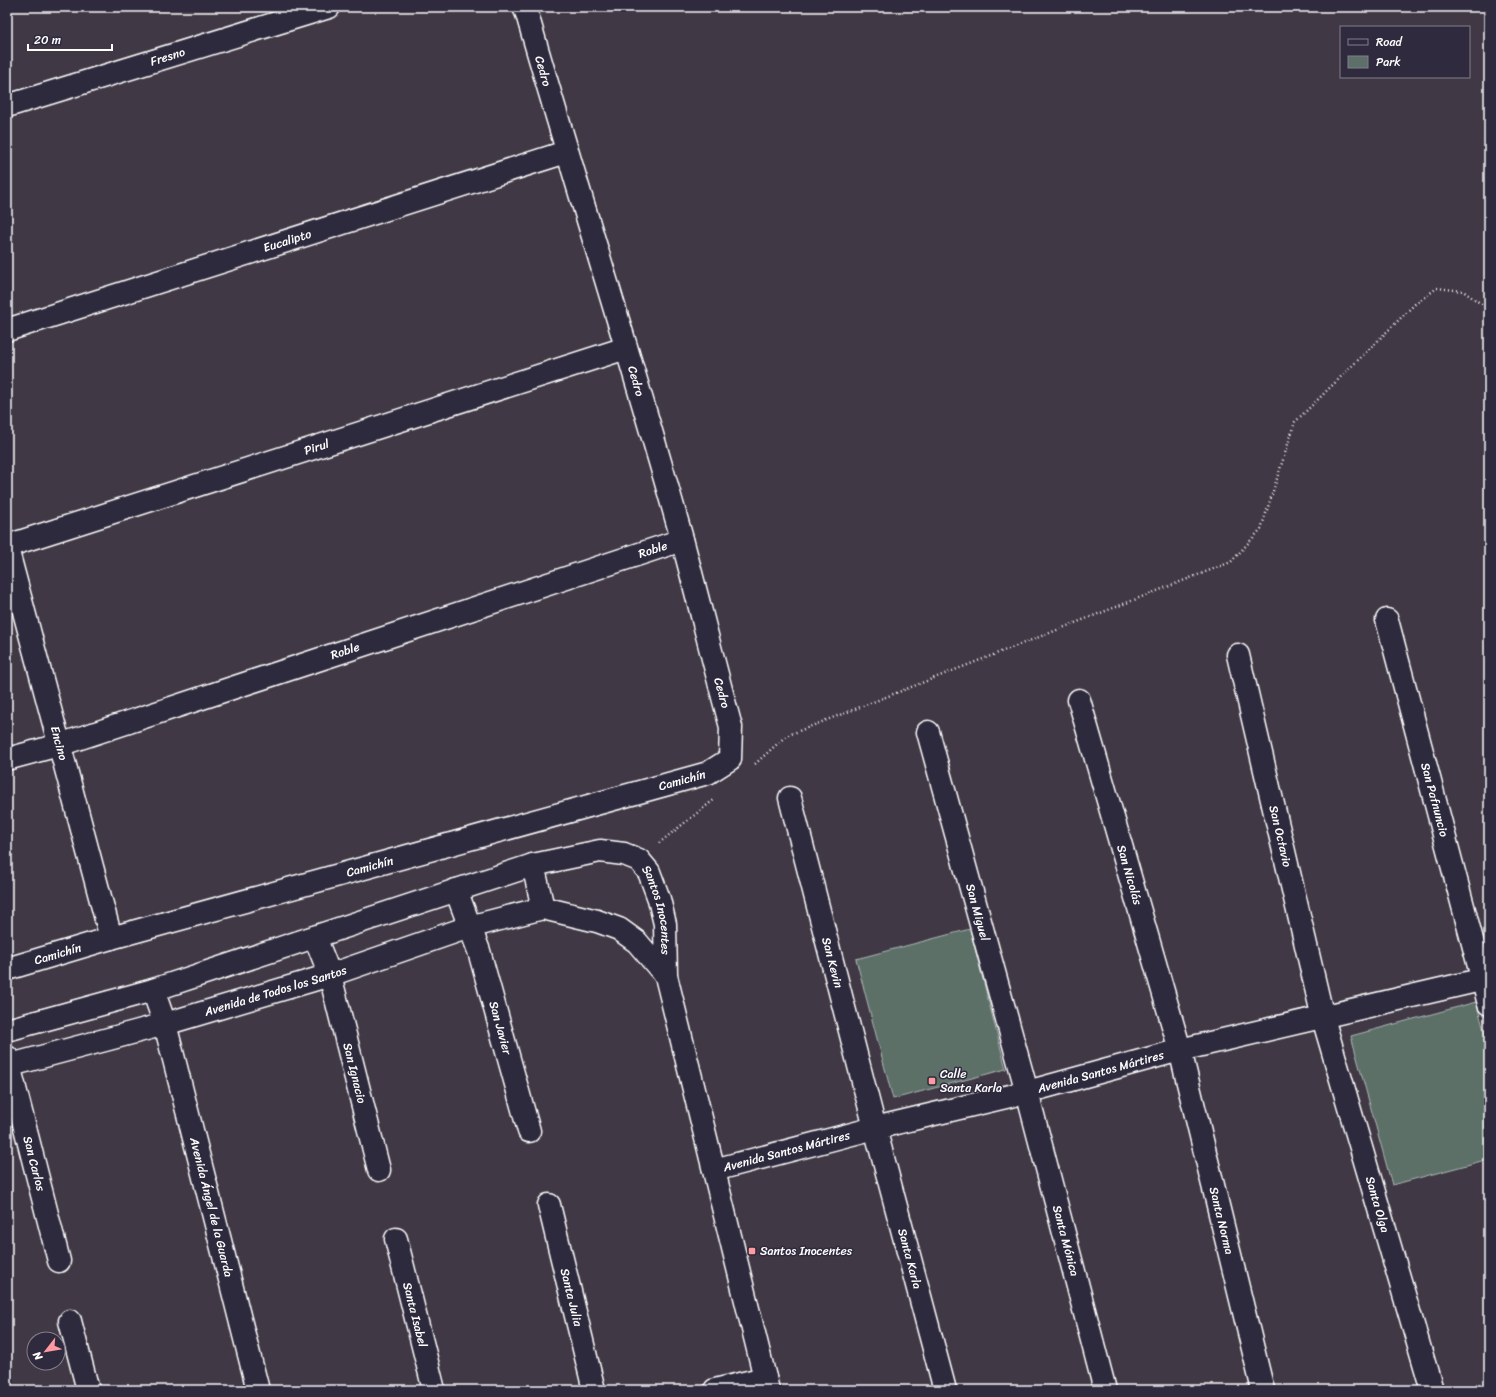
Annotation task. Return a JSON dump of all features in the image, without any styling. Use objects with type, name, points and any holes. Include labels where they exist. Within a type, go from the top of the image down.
[{"type":"street","name":"Fresno","points":[[7,106],[329,7]]},
{"type":"street","name":"Cedro","points":[[524,7],[682,540],[731,727],[730,759]]},
{"type":"street","name":"Eucalipto","points":[[7,330],[566,152]]},
{"type":"street","name":"Pirul","points":[[7,547],[626,348]]},
{"type":"street","name":"Roble","points":[[7,759],[59,745],[682,540]]},
{"type":"street","name":"Encino","points":[[7,547],[111,938]]},
{"type":"street","name":"San Pafnuncio","points":[[1387,620],[1486,979],[1489,1004]]},
{"type":"street","name":"San Octavio","points":[[1238,655],[1323,1018]]},
{"type":"street","name":"San Nicolás","points":[[1079,700],[1180,1050]]},
{"type":"street","name":"San Miguel","points":[[928,732],[1027,1092]]},
{"type":"street","name":"Camichín","points":[[7,969],[111,938],[708,773],[730,759]]},
{"type":"street","name":"San Kevin","points":[[790,798],[875,1128]]},
{"type":"street","name":"Santos Inocentes","points":[[533,865],[600,851],[624,854],[639,860],[649,872],[659,899],[665,924],[666,976],[766,1384]]},
{"type":"street","points":[[7,1030],[153,990],[533,865],[543,908]]},
{"type":"street","name":"San Javier","points":[[456,890],[479,951],[529,1131]]},
{"type":"street","name":"Santos Inocentes","points":[[543,908],[619,929],[637,942],[666,976]]},
{"type":"street","name":"Avenida de Todos los Santos","points":[[8,1063],[165,1024],[330,975],[469,927],[543,908]]},
{"type":"street","name":"San Ignacio","points":[[315,937],[330,975],[379,1170]]},
{"type":"street","name":"Avenida Santos Mártires","points":[[714,1170],[875,1128],[1027,1092],[1180,1050],[1486,979]]},
{"type":"street","name":"Avenida Ángel de la Guarda","points":[[153,990],[165,1024],[258,1390]]},
{"type":"street","name":"Santa Olga","points":[[1323,1018],[1432,1390]]},
{"type":"street","name":"Santa Norma","points":[[1180,1050],[1263,1390]]},
{"type":"street","name":"San Carlos","points":[[8,1063],[59,1261]]},
{"type":"street","name":"Santa Mónica","points":[[1027,1092],[1105,1390]]},
{"type":"street","name":"Santa Karla","points":[[875,1128],[945,1390]]},
{"type":"street","name":"Santa Julia","points":[[549,1205],[594,1390]]},
{"type":"street","name":"Santa Isabel","points":[[396,1239],[434,1390]]},
{"type":"street","points":[[70,1321],[88,1390]]},
{"type":"street","points":[[715,1390],[766,1384]]},
{"type":"path","points":[[754,766],[786,736],[1232,562],[1261,529],[1295,422],[1415,304],[1437,288],[1463,291],[1487,308],[1489,307]]},
{"type":"path","points":[[639,860],[719,795]]},
{"type":"green space","points":[[970,929],[1006,1069],[893,1099],[856,959]]},
{"type":"green space","points":[[1476,1002],[1489,1048],[1489,1159],[1392,1185],[1351,1036]]},
{"type":"place","name":"Calle Santa Karla","points":[[932,1081]]},
{"type":"place","name":"Santos Inocentes","points":[[752,1251]]}]
